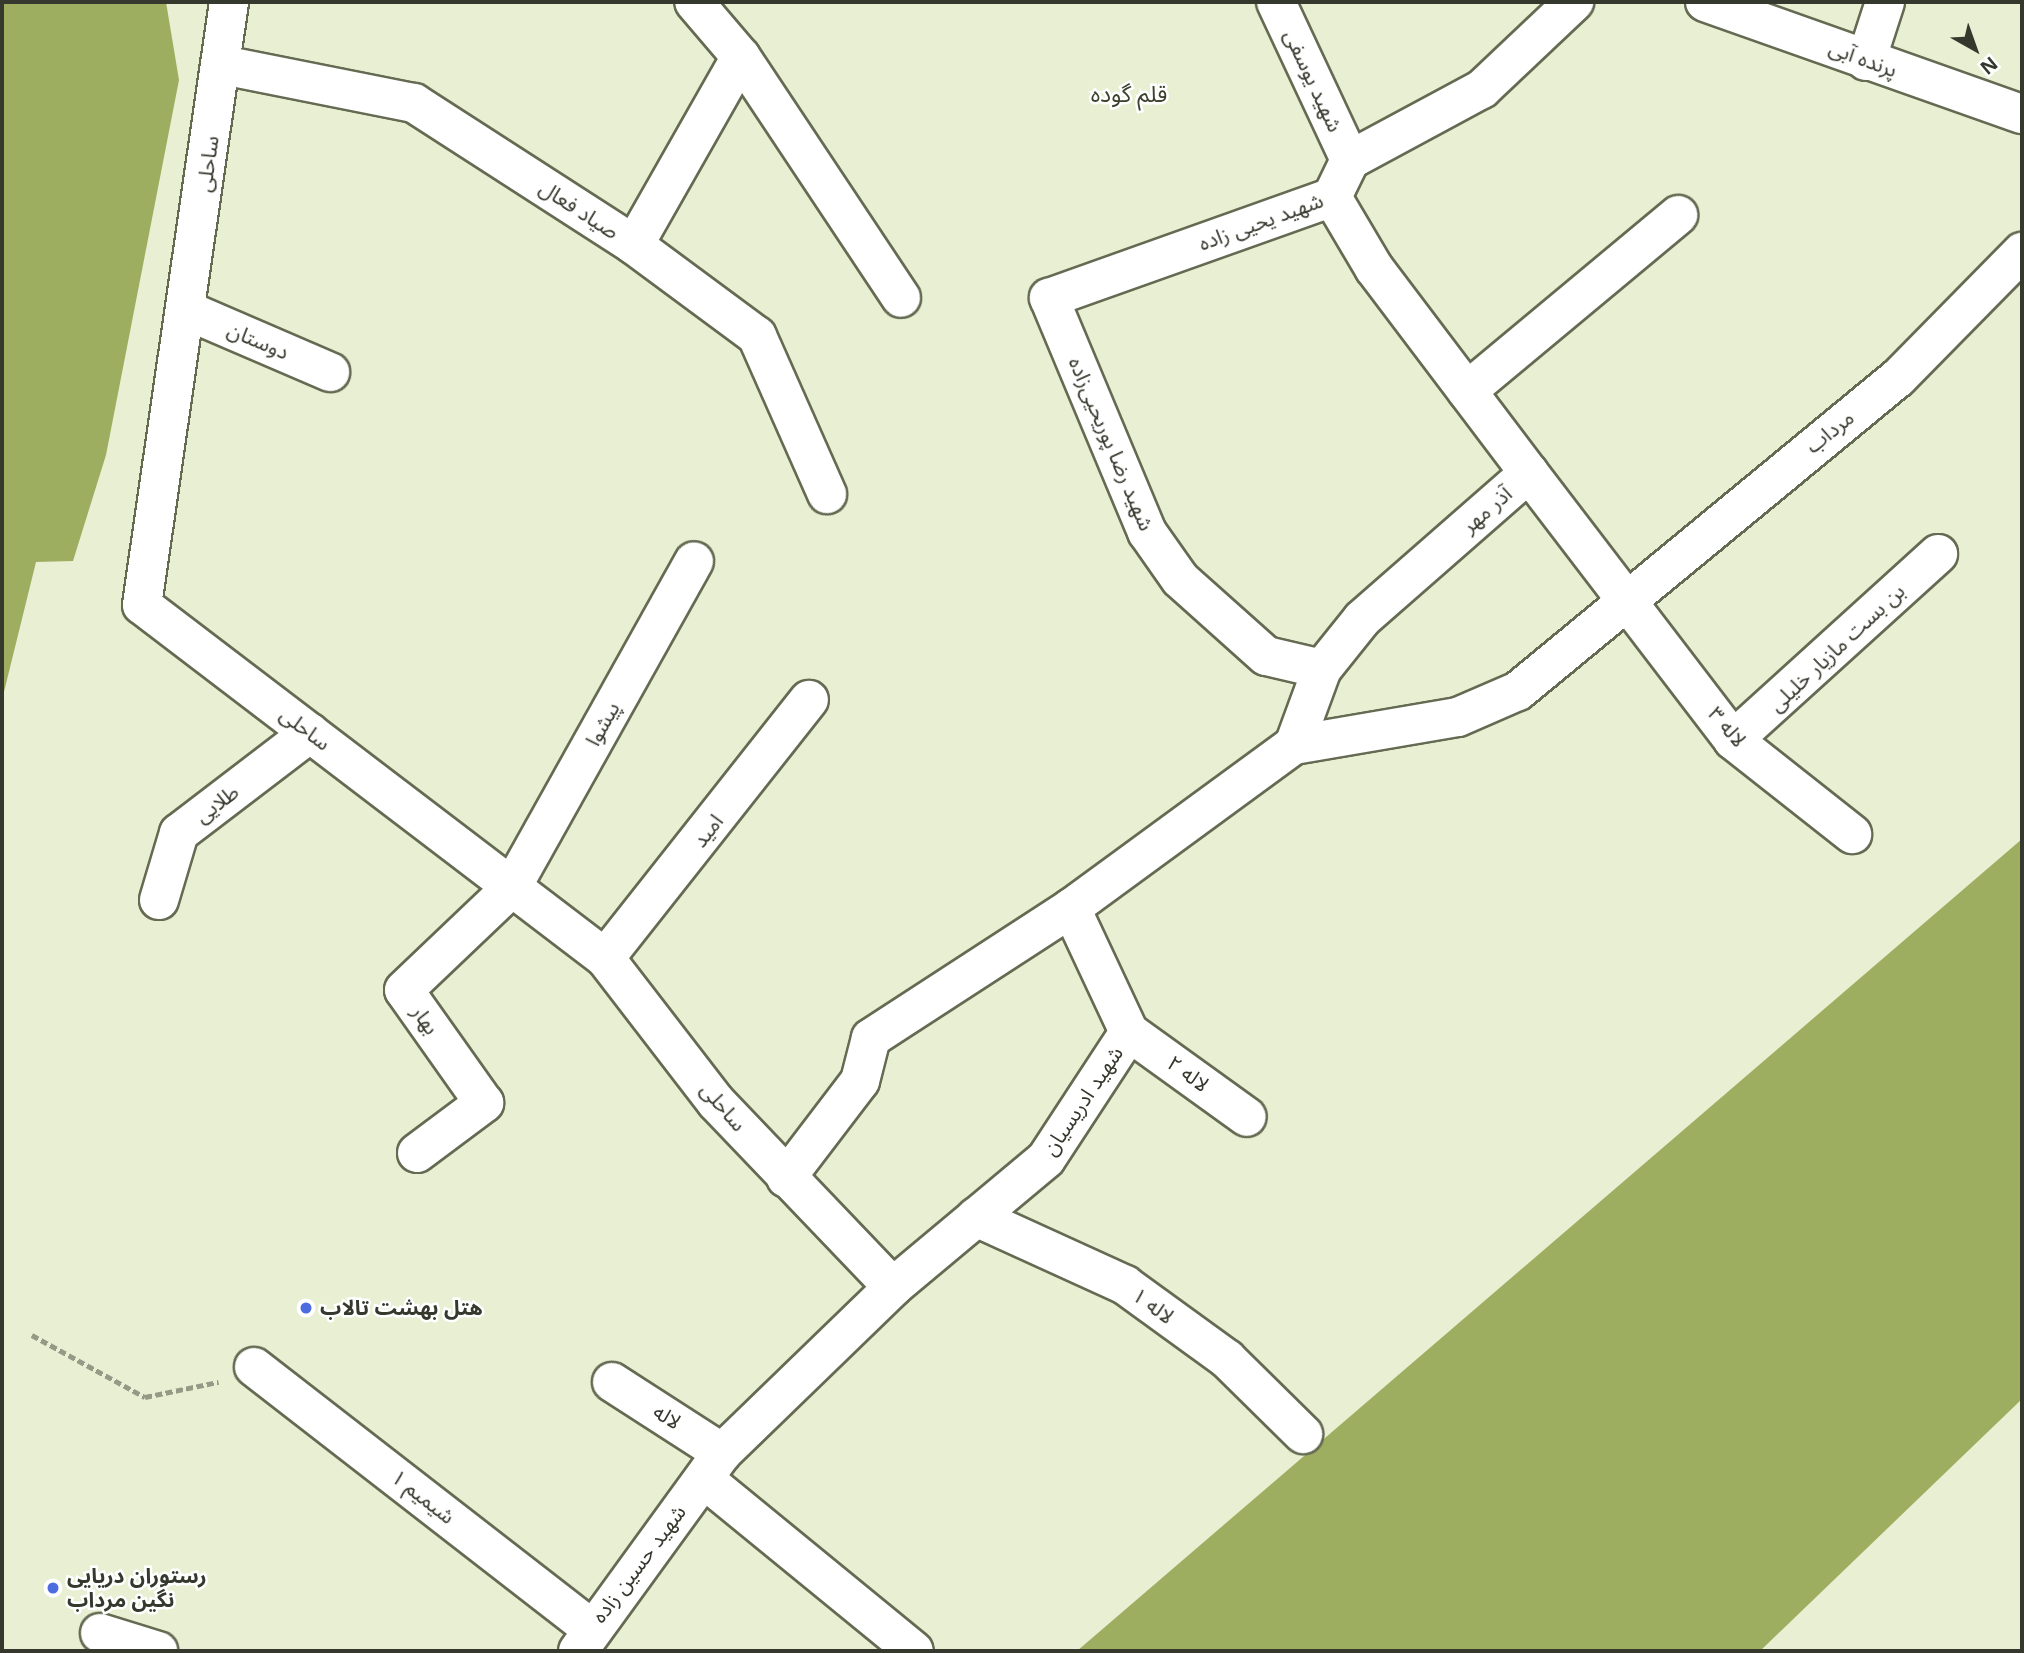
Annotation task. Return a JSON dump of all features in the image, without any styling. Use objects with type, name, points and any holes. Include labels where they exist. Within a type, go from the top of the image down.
[{"type":"street","name":"ساحلی","points":[[229,2],[223,65],[142,605],[605,958],[716,1102],[893,1287]]},
{"type":"street","points":[[694,2],[741,57],[901,298]]},
{"type":"street","name":"شهید یوسفی","points":[[1276,2],[1350,160]]},
{"type":"street","points":[[1350,160],[1482,89],[1574,2]]},
{"type":"street","name":"پرنده آبی","points":[[1704,2],[2022,114]]},
{"type":"street","points":[[1866,61],[1885,2]]},
{"type":"street","points":[[634,245],[741,57]]},
{"type":"street","name":"صیاد فعال","points":[[223,65],[414,103],[634,245],[757,337],[827,494]]},
{"type":"street","name":"شهید یحیی زاده","points":[[1049,298],[1332,197],[1350,160]]},
{"type":"street","name":"آذر مهر","points":[[1294,745],[1322,669],[1362,619],[1529,473],[1374,268],[1332,197]]},
{"type":"street","points":[[1467,391],[1678,215]]},
{"type":"street","name":"مرداب","points":[[1294,745],[1458,717],[1518,691],[1625,597],[1898,378],[2022,252]]},
{"type":"street","name":"شهید رضا پوریحیی‌زاده","points":[[1049,298],[1147,532],[1180,579],[1266,656],[1322,669]]},
{"type":"street","name":"دوستان","points":[[186,310],[330,372]]},
{"type":"street","name":"لاله ۳","points":[[1529,473],[1733,740],[1852,834]]},
{"type":"street","name":"بن بست مازیار خلیلی","points":[[1733,740],[1938,554]]},
{"type":"street","name":"پیشوا","points":[[512,887],[694,561]]},
{"type":"street","name":"امید","points":[[605,958],[808,701]]},
{"type":"street","name":"طلایی","points":[[159,900],[179,833],[310,733]]},
{"type":"street","points":[[786,1178],[860,1081],[871,1038],[1072,908],[1294,745]]},
{"type":"street","name":"بهار","points":[[417,1153],[484,1103],[404,990],[512,887]]},
{"type":"street","name":"شهید ادریسیان","points":[[713,1466],[893,1287],[1046,1159],[1129,1032],[1072,908]]},
{"type":"street","name":"لاله ۲","points":[[1129,1032],[1247,1117]]},
{"type":"street","name":"لاله ۱","points":[[976,1217],[1125,1286],[1227,1359],[1303,1434]]},
{"type":"street","name":"شیمیم ۱","points":[[254,1367],[584,1639]]},
{"type":"street","name":"لاله","points":[[612,1382],[713,1466],[914,1651]]},
{"type":"street","name":"شهید حسین زاده","points":[[584,1639],[713,1466]]},
{"type":"street","points":[[100,1633],[158,1651]]},
{"type":"path","points":[[32,1335],[145,1397],[203,1388],[254,1367]]},
{"type":"shaded area","points":[[2,2],[166,2],[179,80],[106,455],[73,561],[36,562],[2,700]]},
{"type":"shaded area","points":[[2022,839],[2022,1399],[1760,1651],[1077,1651]]},
{"type":"place","name":"هتل بهشت تالاب","points":[[306,1308]]},
{"type":"place","name":"رستوران دریایی نگین مرداب","points":[[53,1588]]},
{"type":"district","name":"قلم گوده","points":[[1129,95]]}]
